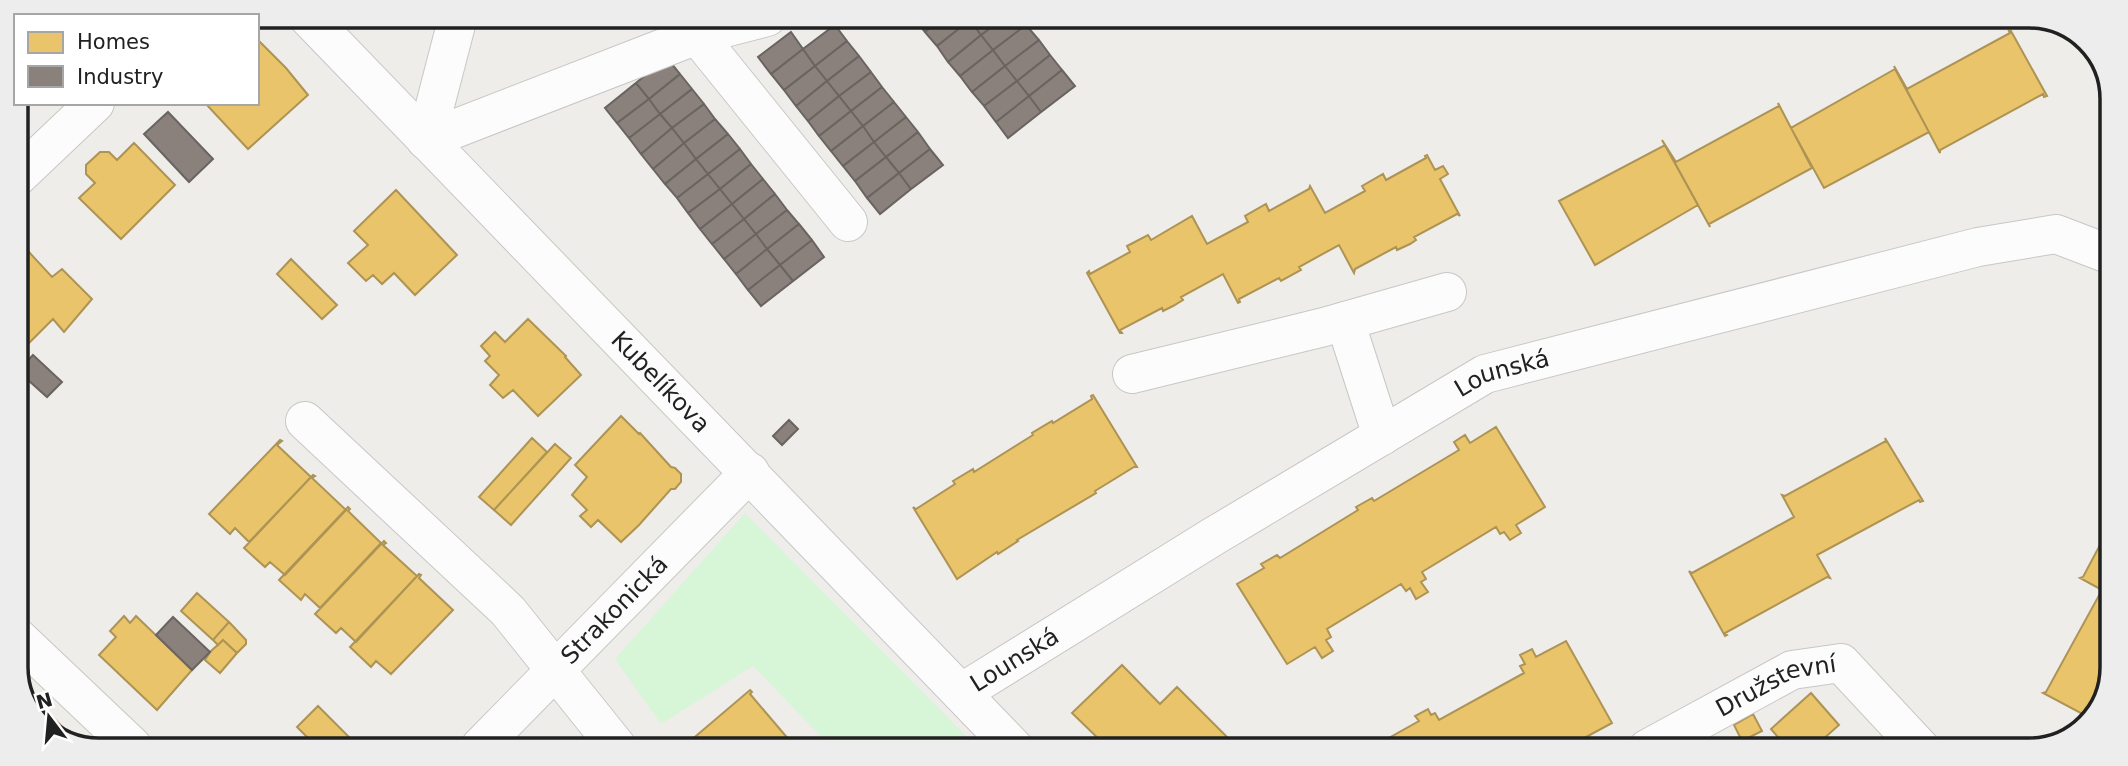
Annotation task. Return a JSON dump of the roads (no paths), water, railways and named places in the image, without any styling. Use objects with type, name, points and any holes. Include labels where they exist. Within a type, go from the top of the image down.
[{"type":"street","name":"Kubelíkova","points":[[319,28],[1004,738]]},
{"type":"street","points":[[426,140],[455,28]]},
{"type":"street","points":[[426,140],[697,35],[724,28]]},
{"type":"street","points":[[697,35],[848,222]]},
{"type":"street","points":[[28,167],[93,105]]},
{"type":"street","name":"Lounská","points":[[961,693],[1214,536],[1485,374],[1978,247],[2056,234],[2100,251]]},
{"type":"street","points":[[1132,374],[1345,321],[1447,292]]},
{"type":"street","points":[[1345,321],[1382,436]]},
{"type":"street","points":[[305,421],[508,611],[610,738]]},
{"type":"street","name":"Strakonická","points":[[489,738],[750,472]]},
{"type":"street","points":[[28,647],[124,738]]},
{"type":"street","name":"Družstevní","points":[[1667,738],[1792,670],[1840,663],[1911,738]]}]
